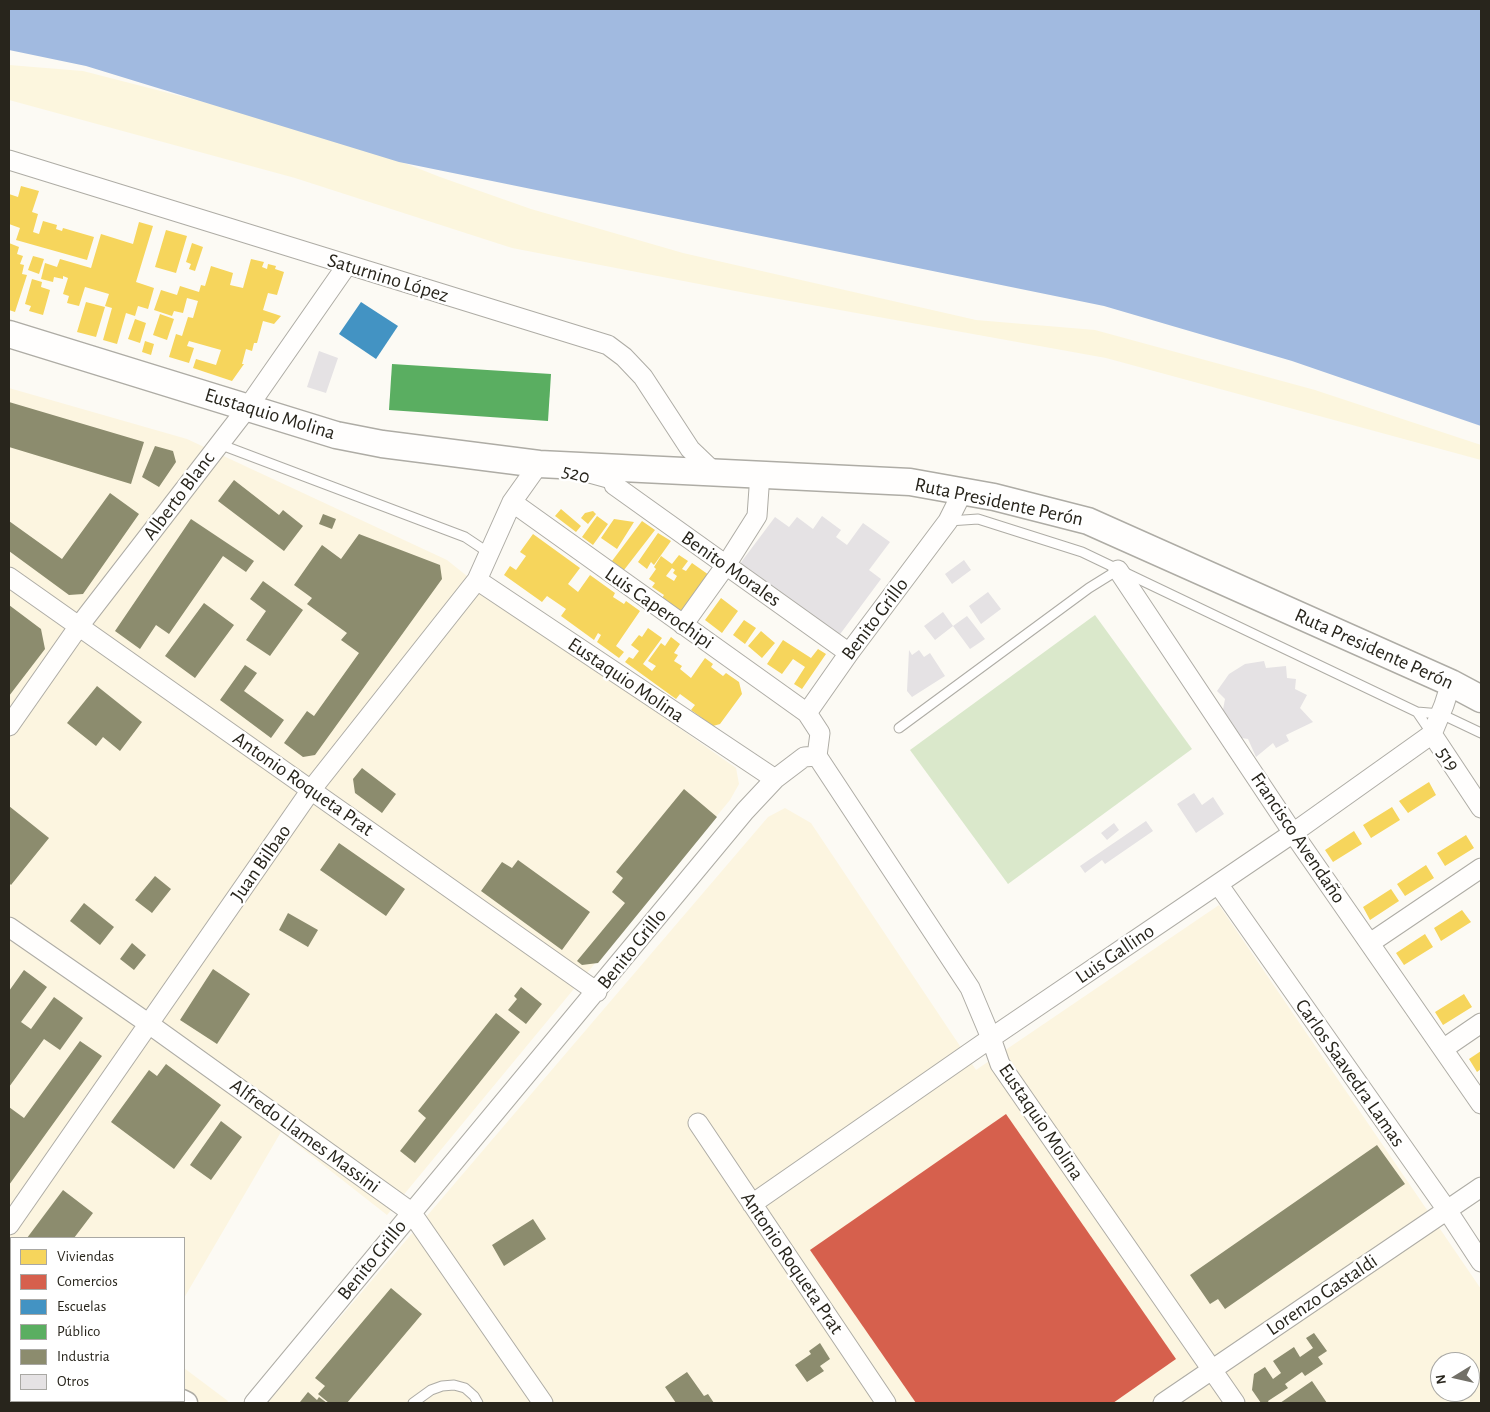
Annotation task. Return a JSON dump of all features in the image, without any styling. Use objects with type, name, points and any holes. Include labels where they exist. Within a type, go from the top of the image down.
[{"type":"main road","name":"Eustaquio Molina","points":[[9,334],[336,435],[382,444],[539,464]]},
{"type":"main road","name":"Ruta Presidente Perón","points":[[539,464],[910,482],[994,496],[1088,521],[1451,683],[1481,699]]},
{"type":"street","name":"Saturnino López","points":[[9,160],[608,346],[624,357],[643,377],[690,449],[714,472]]},
{"type":"street","name":"Alberto Blanc","points":[[9,726],[79,626],[248,407],[347,265]]},
{"type":"street","name":"Juan Bilbao","points":[[9,1225],[311,790],[477,580],[512,502],[539,464]]},
{"type":"street","points":[[684,625],[726,565],[757,516],[760,474]]},
{"type":"street","name":"Benito Morales","points":[[614,485],[849,653]]},
{"type":"street","name":"Benito Grillo","points":[[807,713],[849,653],[948,522],[963,491]]},
{"type":"street","name":"Luis Caperochipi","points":[[512,502],[807,713]]},
{"type":"street","name":"Francisco Avendaño","points":[[1118,570],[1293,833],[1481,1104]]},
{"type":"street","name":"Antonio Roqueta Prat","points":[[9,577],[596,992]]},
{"type":"street","name":"Eustaquio Molina","points":[[477,580],[775,779]]},
{"type":"street","points":[[1432,734],[1451,683]]},
{"type":"street","points":[[807,713],[820,733],[817,756]]},
{"type":"street","name":"Luis Gallino","points":[[752,1204],[991,1038],[1293,833],[1432,734]]},
{"type":"street","name":"519","points":[[1432,734],[1481,808]]},
{"type":"street","name":"Benito Grillo","points":[[254,1403],[745,811],[775,779],[804,757],[817,756]]},
{"type":"street","name":"Eustaquio Molina","points":[[817,756],[970,988],[1000,1064],[1235,1403]]},
{"type":"street","points":[[1370,943],[1481,868]]},
{"type":"street","name":"Carlos Saavedra Lamas","points":[[1218,884],[1447,1210],[1481,1262]]},
{"type":"street","name":"Alfredo Llames Massini","points":[[9,927],[149,1024],[411,1212],[543,1403]]},
{"type":"street","points":[[1443,1049],[1481,1023]]},
{"type":"street","name":"Antonio Roqueta Prat","points":[[698,1123],[886,1403]]},
{"type":"street","name":"Lorenzo Gastaldi","points":[[1163,1403],[1481,1187]]},
{"type":"lane","points":[[218,444],[465,537],[489,553]]},
{"type":"lane","name":"520","points":[[539,464],[614,485]]},
{"type":"lane","points":[[948,522],[978,519],[1082,552],[1417,712],[1440,714],[1481,733]]},
{"type":"lane","points":[[899,728],[1081,594],[1118,570]]},
{"type":"lane","points":[[1417,712],[1432,734]]},
{"type":"lane","points":[[413,1403],[431,1390],[442,1386],[454,1385],[465,1388],[474,1396],[478,1403]]},
{"type":"shaded area","points":[[9,388],[187,439],[447,560],[492,596],[736,768],[739,784],[730,800],[387,1215],[281,1132],[185,1296],[185,1237],[10,1237],[10,1402],[185,1402],[185,1369],[228,1401],[227,1403],[9,1403]]},
{"type":"shaded area","points":[[785,808],[811,823],[976,1070],[1219,905],[1481,1289],[1481,1403],[267,1403],[768,817]]},
{"type":"green space","points":[[1095,615],[1192,749],[1008,884],[910,750]]},
{"type":"sand","points":[[9,65],[83,71],[336,136],[440,177],[531,209],[683,253],[976,320],[1095,330],[1315,390],[1481,445],[1481,460],[1106,358],[751,294],[512,248],[295,178],[9,100]]},
{"type":"water","points":[[9,9],[1481,9],[1481,426],[1292,361],[1104,306],[399,162],[86,66],[9,50]]},
{"type":"building: Viviendas","points":[[21,186],[39,191],[32,212],[38,214],[33,232],[39,234],[43,221],[57,225],[56,229],[62,231],[63,228],[94,237],[87,260],[16,240],[20,228],[9,224],[9,194],[18,197]]},
{"type":"building: Viviendas","points":[[139,222],[153,226],[136,282],[154,288],[148,309],[138,306],[135,316],[126,313],[117,344],[103,340],[112,308],[105,306],[109,294],[85,287],[79,306],[67,303],[69,296],[63,294],[68,278],[63,276],[63,279],[54,277],[53,282],[41,279],[45,263],[57,267],[60,259],[91,268],[101,234],[133,244]]},
{"type":"building: Viviendas","points":[[166,230],[187,236],[176,273],[155,267]]},
{"type":"building: Viviendas","points":[[9,243],[19,247],[17,254],[23,256],[20,264],[24,265],[22,274],[27,275],[15,312],[9,310]]},
{"type":"building: Viviendas","points":[[192,243],[203,247],[195,271],[189,269],[191,264],[186,262]]},
{"type":"building: Viviendas","points":[[33,256],[44,259],[39,274],[28,270]]},
{"type":"building: Viviendas","points":[[251,259],[264,262],[262,267],[267,269],[268,264],[276,266],[275,269],[284,272],[277,295],[268,293],[263,310],[281,316],[274,324],[263,321],[257,343],[254,343],[252,351],[246,349],[242,364],[244,364],[232,381],[193,368],[196,359],[216,365],[221,350],[189,341],[187,346],[194,348],[189,363],[169,357],[176,334],[182,336],[188,317],[193,318],[198,301],[187,298],[183,313],[174,311],[172,316],[154,310],[161,290],[177,295],[180,286],[199,292],[201,285],[205,286],[211,266],[233,273],[230,285],[243,288]]},
{"type":"building: Viviendas","points":[[32,279],[42,282],[41,287],[50,290],[43,315],[29,311],[31,306],[25,304]]},
{"type":"building: Viviendas","points":[[86,302],[105,307],[96,337],[77,332]]},
{"type":"building: Viviendas","points":[[160,314],[174,319],[167,340],[153,335]]},
{"type":"building: Viviendas","points":[[135,319],[146,323],[140,343],[128,339]]},
{"type":"building: Viviendas","points":[[145,341],[154,344],[151,355],[142,352]]},
{"type":"building: Viviendas","points":[[561,509],[581,526],[576,532],[555,516]]},
{"type":"building: Viviendas","points":[[593,511],[596,514],[588,524],[581,518],[585,513]]},
{"type":"building: Viviendas","points":[[597,516],[608,524],[593,545],[582,537]]},
{"type":"building: Viviendas","points":[[614,519],[634,522],[617,549],[601,538]]},
{"type":"building: Viviendas","points":[[642,521],[655,530],[624,570],[612,561]]},
{"type":"building: Viviendas","points":[[658,533],[671,541],[654,565],[651,562],[647,569],[638,562]]},
{"type":"building: Viviendas","points":[[533,534],[580,568],[568,584],[578,592],[590,575],[615,593],[613,597],[624,604],[626,601],[640,611],[616,646],[624,652],[619,658],[597,642],[601,635],[598,633],[594,640],[561,616],[566,609],[547,596],[542,602],[504,575],[510,566],[516,570],[526,556],[520,552]]},
{"type":"building: Viviendas","points":[[679,555],[688,561],[682,569],[686,571],[692,563],[709,575],[682,612],[662,598],[664,595],[652,587],[655,583],[649,579],[656,569],[654,567],[661,556],[672,564]],"holes":[[[672,568],[675,570],[673,573],[677,576],[674,581],[666,576]]]},
{"type":"building: Viviendas","points":[[721,598],[738,611],[722,633],[705,620]]},
{"type":"building: Viviendas","points":[[744,620],[756,628],[745,644],[733,635]]},
{"type":"building: Viviendas","points":[[648,628],[662,638],[643,664],[652,671],[656,666],[648,661],[661,643],[665,646],[671,637],[680,644],[674,653],[678,655],[674,661],[682,666],[680,669],[691,678],[705,658],[713,664],[711,667],[723,676],[726,673],[739,682],[742,694],[720,724],[713,726],[691,710],[695,705],[680,694],[676,699],[625,662],[629,657],[633,659],[639,651],[631,645],[639,635],[642,637]]},
{"type":"building: Viviendas","points":[[761,631],[775,643],[762,658],[748,646]]},
{"type":"building: Viviendas","points":[[783,640],[811,658],[818,649],[826,654],[802,689],[794,684],[805,667],[793,659],[782,674],[767,664]]},
{"type":"building: Viviendas","points":[[1429,782],[1436,795],[1408,813],[1399,801]]},
{"type":"building: Viviendas","points":[[1392,807],[1400,820],[1371,838],[1363,825]]},
{"type":"building: Viviendas","points":[[1354,831],[1362,844],[1333,862],[1325,850]]},
{"type":"building: Viviendas","points":[[1466,835],[1474,848],[1445,866],[1437,853]]},
{"type":"building: Viviendas","points":[[1426,865],[1434,878],[1405,896],[1397,884]]},
{"type":"building: Viviendas","points":[[1391,889],[1399,901],[1370,920],[1363,907]]},
{"type":"building: Viviendas","points":[[1462,910],[1471,922],[1441,941],[1434,928]]},
{"type":"building: Viviendas","points":[[1425,934],[1433,947],[1404,965],[1396,953]]},
{"type":"building: Viviendas","points":[[1464,994],[1472,1007],[1443,1025],[1435,1012]]},
{"type":"building: Viviendas","points":[[1481,1051],[1481,1069],[1477,1072],[1469,1059]]},
{"type":"building: Comercios","points":[[1006,1114],[1176,1359],[1113,1403],[916,1403],[810,1250]]},
{"type":"building: Escuelas","points":[[361,302],[398,326],[376,359],[339,334]]},
{"type":"building: Público","points":[[392,364],[551,374],[548,421],[389,410]]},
{"type":"building: Industria","points":[[9,402],[144,442],[131,484],[9,447]]},
{"type":"building: Industria","points":[[155,446],[173,451],[176,462],[159,487],[142,477]]},
{"type":"building: Industria","points":[[234,480],[279,515],[283,510],[303,526],[284,551],[218,501]]},
{"type":"building: Industria","points":[[110,493],[139,514],[83,594],[69,595],[9,551],[9,521],[62,559]]},
{"type":"building: Industria","points":[[323,514],[336,519],[332,529],[319,524]]},
{"type":"building: Industria","points":[[191,519],[254,561],[246,572],[223,556],[169,634],[156,625],[140,649],[115,631]]},
{"type":"building: Industria","points":[[359,534],[440,565],[442,579],[315,755],[303,757],[284,743],[307,711],[314,716],[359,653],[341,640],[347,633],[307,604],[312,598],[294,585],[322,545],[341,559]]},
{"type":"building: Industria","points":[[263,581],[303,610],[270,656],[246,640],[266,611],[250,599]]},
{"type":"building: Industria","points":[[204,603],[234,625],[195,678],[165,656]]},
{"type":"building: Industria","points":[[9,605],[41,629],[45,649],[9,696]]},
{"type":"building: Industria","points":[[245,665],[257,673],[244,691],[284,720],[271,738],[220,700]]},
{"type":"building: Industria","points":[[97,686],[142,722],[120,751],[103,737],[96,746],[67,723]]},
{"type":"building: Industria","points":[[362,768],[396,794],[382,813],[355,793],[353,779]]},
{"type":"building: Industria","points":[[684,789],[717,817],[598,963],[582,965],[577,961],[625,903],[612,892],[623,878],[616,872]]},
{"type":"building: Industria","points":[[9,806],[49,838],[11,885],[9,883]]},
{"type":"building: Industria","points":[[339,843],[405,889],[386,916],[320,870]]},
{"type":"building: Industria","points":[[518,860],[590,912],[562,950],[481,891],[502,862],[512,868]]},
{"type":"building: Industria","points":[[155,876],[171,889],[152,913],[135,900]]},
{"type":"building: Industria","points":[[84,903],[114,927],[100,945],[70,921]]},
{"type":"building: Industria","points":[[288,913],[318,930],[308,947],[279,930]]},
{"type":"building: Industria","points":[[132,943],[146,955],[134,970],[120,959]]},
{"type":"building: Industria","points":[[213,969],[250,994],[217,1044],[180,1020]]},
{"type":"building: Industria","points":[[24,970],[47,987],[21,1022],[31,1029],[54,997],[83,1018],[60,1050],[44,1039],[9,1087],[9,991]]},
{"type":"building: Industria","points":[[521,987],[542,1004],[526,1024],[508,1010],[517,999],[514,996]]},
{"type":"building: Industria","points":[[496,1013],[520,1032],[415,1163],[400,1151],[426,1118],[418,1111]]},
{"type":"building: Industria","points":[[80,1041],[102,1056],[9,1185],[9,1107],[24,1118]]},
{"type":"building: Industria","points":[[166,1064],[221,1105],[174,1169],[111,1122],[149,1070],[157,1076]]},
{"type":"building: Industria","points":[[221,1121],[242,1137],[211,1180],[190,1165]]},
{"type":"building: Industria","points":[[1377,1145],[1405,1184],[1225,1309],[1218,1299],[1210,1304],[1190,1275]]},
{"type":"building: Industria","points":[[63,1190],[93,1213],[75,1237],[28,1237]]},
{"type":"building: Industria","points":[[533,1219],[546,1239],[504,1266],[492,1245]]},
{"type":"building: Industria","points":[[391,1288],[422,1314],[347,1403],[329,1403],[318,1394],[325,1386],[315,1378]]},
{"type":"building: Industria","points":[[1314,1333],[1327,1351],[1318,1357],[1323,1364],[1305,1376],[1302,1372],[1285,1384],[1288,1388],[1268,1401],[1269,1403],[1261,1403],[1252,1390],[1254,1374],[1265,1367],[1273,1379],[1281,1373],[1273,1361],[1294,1347],[1300,1357],[1313,1348],[1306,1338]]},
{"type":"building: Industria","points":[[820,1343],[830,1359],[820,1366],[824,1371],[807,1382],[795,1365],[811,1354],[809,1351]]},
{"type":"building: Industria","points":[[687,1372],[704,1396],[708,1394],[714,1403],[676,1403],[665,1387]]},
{"type":"building: Industria","points":[[1312,1381],[1327,1403],[1280,1403]]},
{"type":"building: Industria","points":[[308,1392],[317,1400],[319,1397],[327,1403],[301,1403]]},
{"type":"building: Otros","points":[[319,351],[338,358],[326,393],[307,387]]},
{"type":"building: Otros","points":[[822,516],[841,530],[836,537],[847,545],[863,523],[890,542],[869,570],[881,579],[838,637],[739,565],[775,517],[789,527],[797,517],[813,529]]},
{"type":"building: Otros","points":[[964,560],[971,570],[952,584],[945,574]]},
{"type":"building: Otros","points":[[988,592],[1001,609],[981,624],[969,606]]},
{"type":"building: Otros","points":[[943,612],[953,626],[935,640],[924,626]]},
{"type":"building: Otros","points":[[967,616],[985,639],[970,649],[953,626]]},
{"type":"building: Otros","points":[[909,650],[912,655],[919,650],[924,657],[930,653],[945,676],[912,697],[907,691]]},
{"type":"building: Otros","points":[[1264,661],[1266,668],[1286,666],[1287,678],[1296,679],[1295,689],[1307,695],[1300,708],[1313,722],[1286,735],[1289,741],[1276,748],[1273,743],[1256,757],[1248,739],[1229,736],[1221,720],[1225,699],[1217,691],[1229,674],[1245,664]]},
{"type":"building: Otros","points":[[1194,793],[1202,805],[1213,797],[1224,814],[1196,833],[1177,804]]},
{"type":"building: Otros","points":[[1146,821],[1153,831],[1105,864],[1102,860],[1085,873],[1080,866]]},
{"type":"building: Otros","points":[[1114,823],[1119,830],[1107,840],[1101,833]]}]
